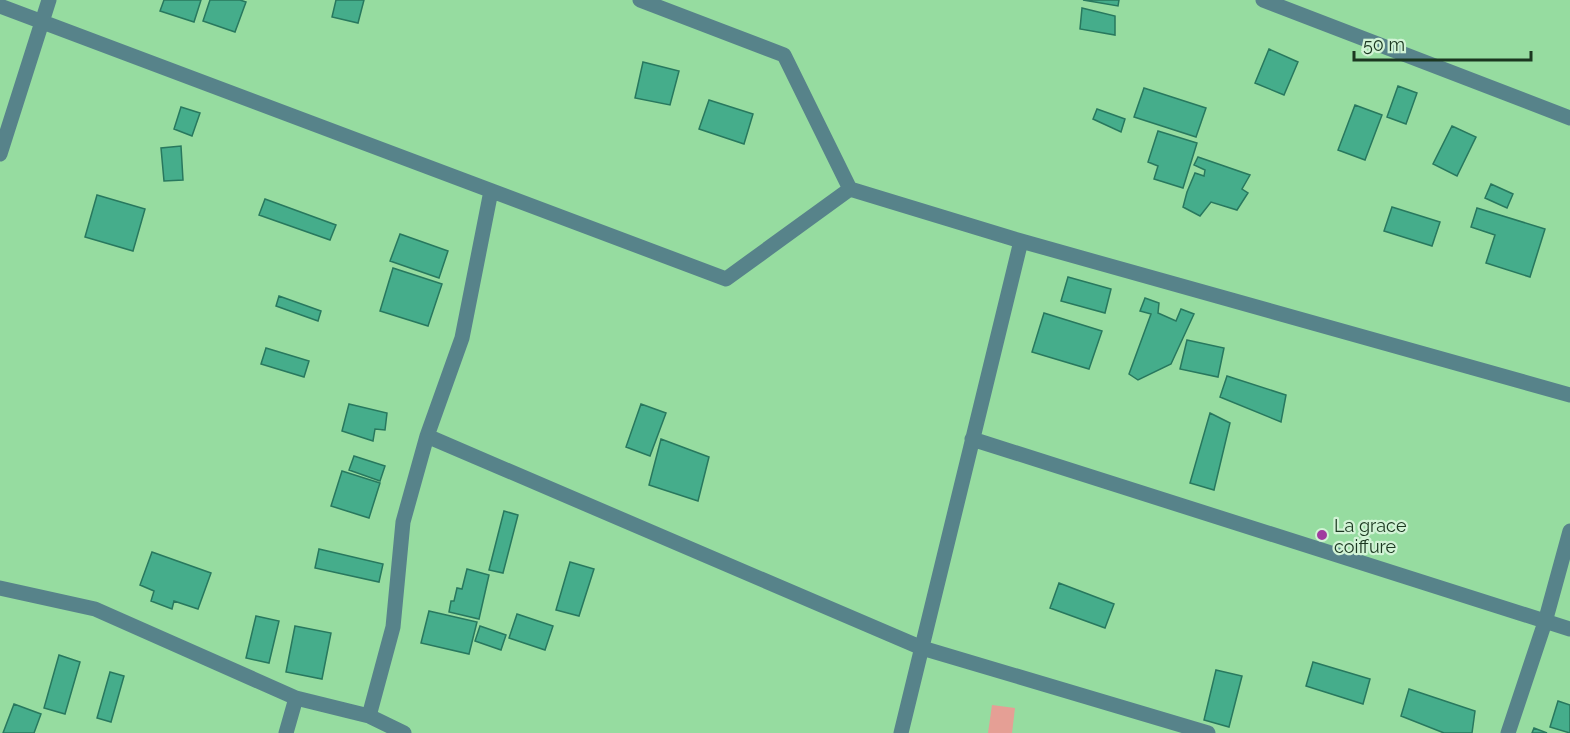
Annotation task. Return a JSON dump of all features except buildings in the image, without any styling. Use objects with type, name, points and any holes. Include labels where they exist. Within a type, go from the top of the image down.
[{"type":"street","points":[[0,154],[49,0]]},
{"type":"street","points":[[640,0],[784,55],[850,189],[1021,241],[1570,394]]},
{"type":"street","points":[[1263,0],[1570,118]]},
{"type":"street","points":[[0,6],[726,279],[850,189]]},
{"type":"street","points":[[369,716],[393,627],[403,522],[427,436],[462,338],[491,191]]},
{"type":"street","points":[[901,733],[1021,241]]},
{"type":"street","points":[[427,436],[922,648],[1208,733]]},
{"type":"street","points":[[972,439],[1545,622],[1570,628]]},
{"type":"street","points":[[1508,733],[1545,622],[1570,531]]},
{"type":"street","points":[[0,588],[95,609],[296,698],[369,716],[404,733]]},
{"type":"street","points":[[286,733],[296,698]]},
{"type":"shaded area","points":[[992,705],[1015,708],[1012,733],[988,733]]},
{"type":"place","name":"La grace coiffure","points":[[1322,535]]}]
